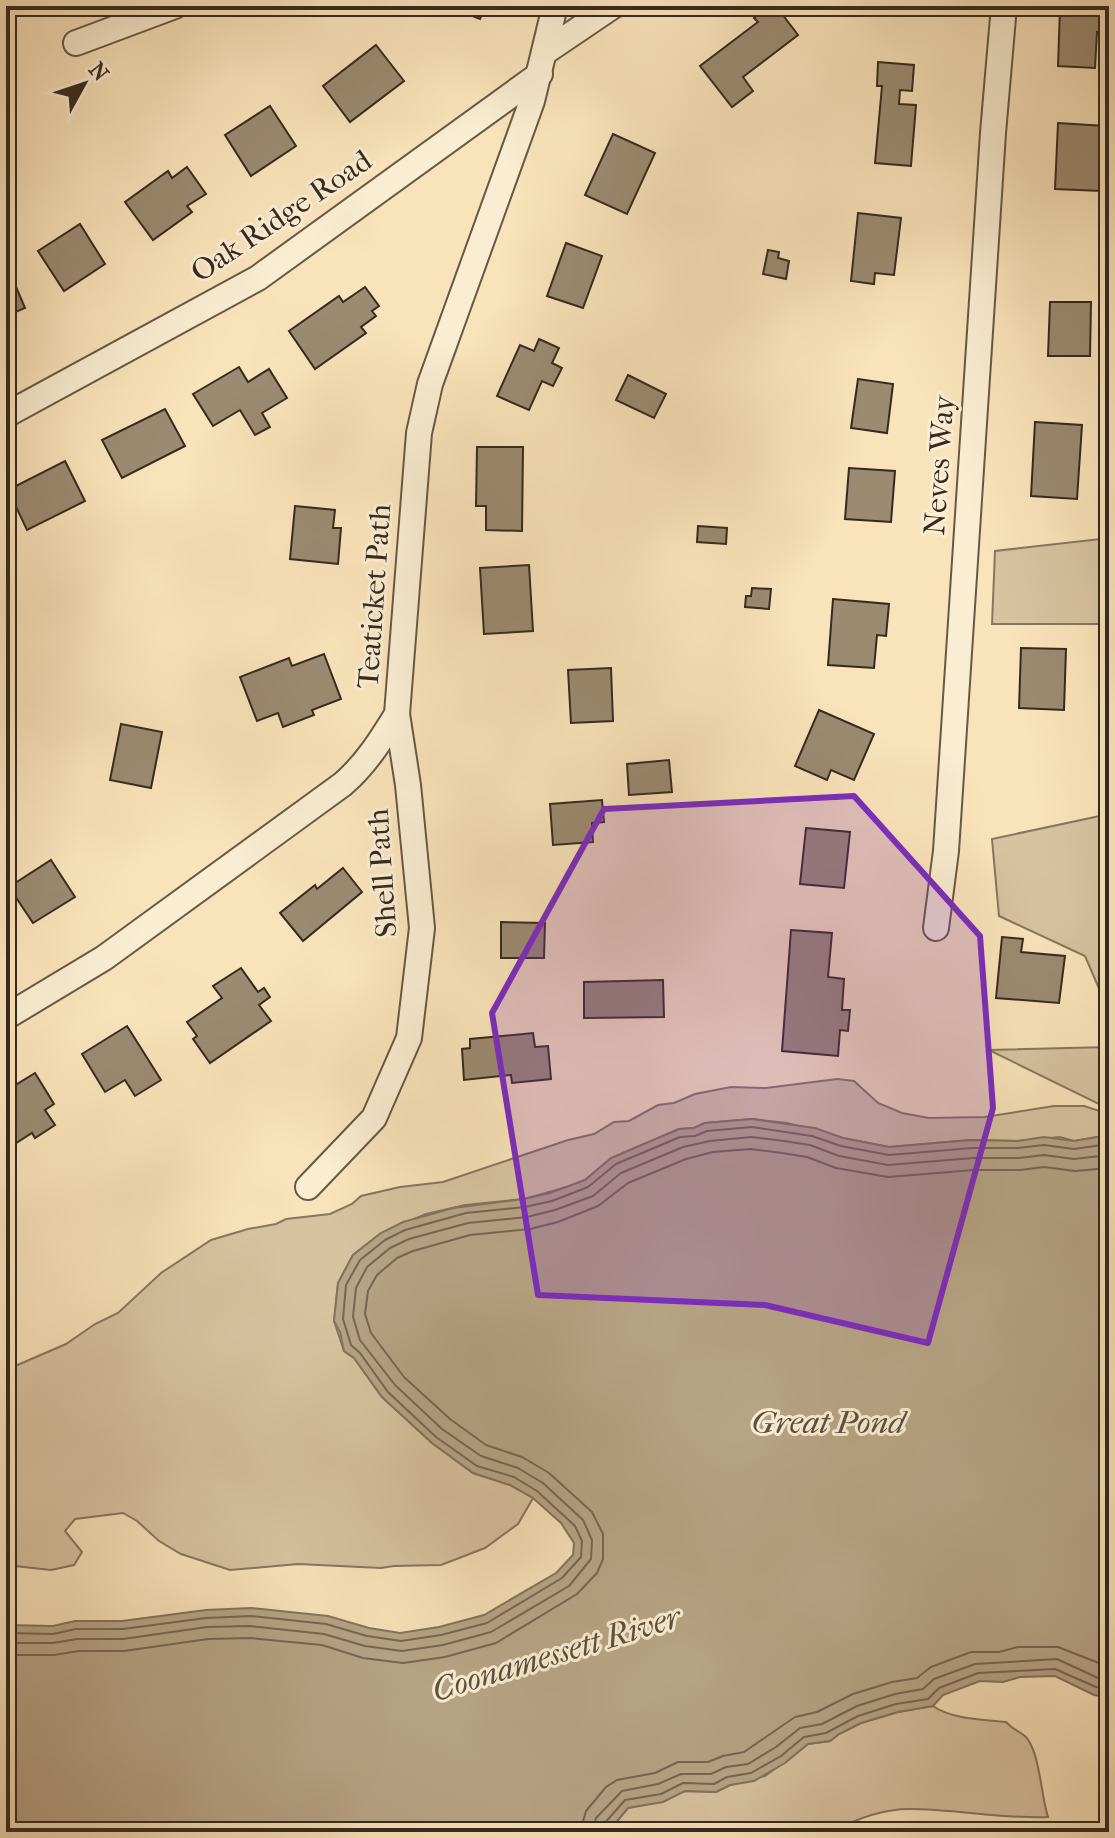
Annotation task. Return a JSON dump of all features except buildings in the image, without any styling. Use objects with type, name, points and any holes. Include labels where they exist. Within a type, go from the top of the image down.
[{"type":"street","points":[[76,43],[175,6]]},
{"type":"street","name":"Teaticket Path","points":[[6,1017],[104,958],[343,784],[367,760],[397,714],[419,433],[430,384],[542,63],[555,6]]},
{"type":"street","name":"Oak Ridge Road","points":[[6,415],[258,278],[613,6]]},
{"type":"street","name":"Neves Way","points":[[936,928],[946,851],[1004,6]]},
{"type":"street","name":"Shell Path","points":[[308,1187],[374,1118],[409,1038],[422,928],[408,785],[397,714]]},
{"type":"highlighted area","points":[[854,796],[980,936],[993,1108],[928,1343],[765,1305],[538,1295],[492,1013],[604,809]]},
{"type":"shaded area","points":[[1109,538],[1109,624],[992,624],[995,551]]},
{"type":"shaded area","points":[[1109,814],[1109,1000],[1104,1000],[1085,956],[999,916],[992,839]]},
{"type":"shaded area","points":[[1109,1047],[1109,1109],[989,1050]]},
{"type":"shaded area","points":[[837,1079],[854,1081],[878,1103],[902,1113],[929,1118],[985,1117],[1054,1106],[1084,1106],[1109,1114],[1109,1135],[1074,1141],[1060,1137],[889,1147],[787,1123],[752,1119],[705,1123],[679,1129],[611,1158],[585,1180],[574,1185],[524,1199],[465,1205],[426,1214],[381,1233],[353,1255],[338,1283],[334,1321],[344,1351],[354,1358],[382,1397],[432,1443],[473,1473],[510,1485],[533,1498],[518,1524],[485,1548],[441,1565],[381,1568],[298,1564],[230,1570],[181,1554],[123,1513],[75,1519],[65,1531],[82,1552],[74,1565],[51,1570],[6,1565],[6,1370],[66,1344],[118,1313],[161,1273],[211,1240],[286,1219],[330,1214],[361,1196],[443,1182],[594,1134],[614,1122],[629,1121],[658,1105],[674,1103],[695,1094],[731,1087],[766,1088]]},
{"type":"shaded area","points":[[933,1706],[958,1716],[1006,1722],[1026,1737],[1037,1764],[1048,1817],[909,1809],[869,1816],[831,1832],[608,1832],[628,1808],[685,1791],[716,1792],[765,1776],[808,1744],[830,1741],[861,1723]]},
{"type":"water","name":"Great Pond","points":[[752,1119],[815,1128],[843,1138],[889,1147],[1044,1137],[1074,1141],[1109,1135],[1109,1697],[1094,1695],[1055,1676],[1020,1677],[1003,1682],[980,1681],[943,1695],[933,1706],[861,1723],[830,1741],[808,1744],[785,1763],[754,1781],[730,1785],[716,1792],[685,1791],[663,1802],[628,1808],[608,1832],[6,1832],[6,1625],[53,1626],[75,1621],[122,1621],[206,1610],[251,1608],[328,1616],[400,1633],[484,1615],[556,1573],[573,1555],[574,1543],[561,1523],[533,1498],[510,1485],[473,1473],[432,1443],[382,1397],[354,1358],[344,1351],[334,1321],[338,1283],[353,1255],[381,1233],[403,1222],[453,1208],[550,1193],[585,1180],[611,1158],[679,1129],[705,1123]]},
{"type":"water label","name":"Coonamessett River","points":[[556,1653]]}]
